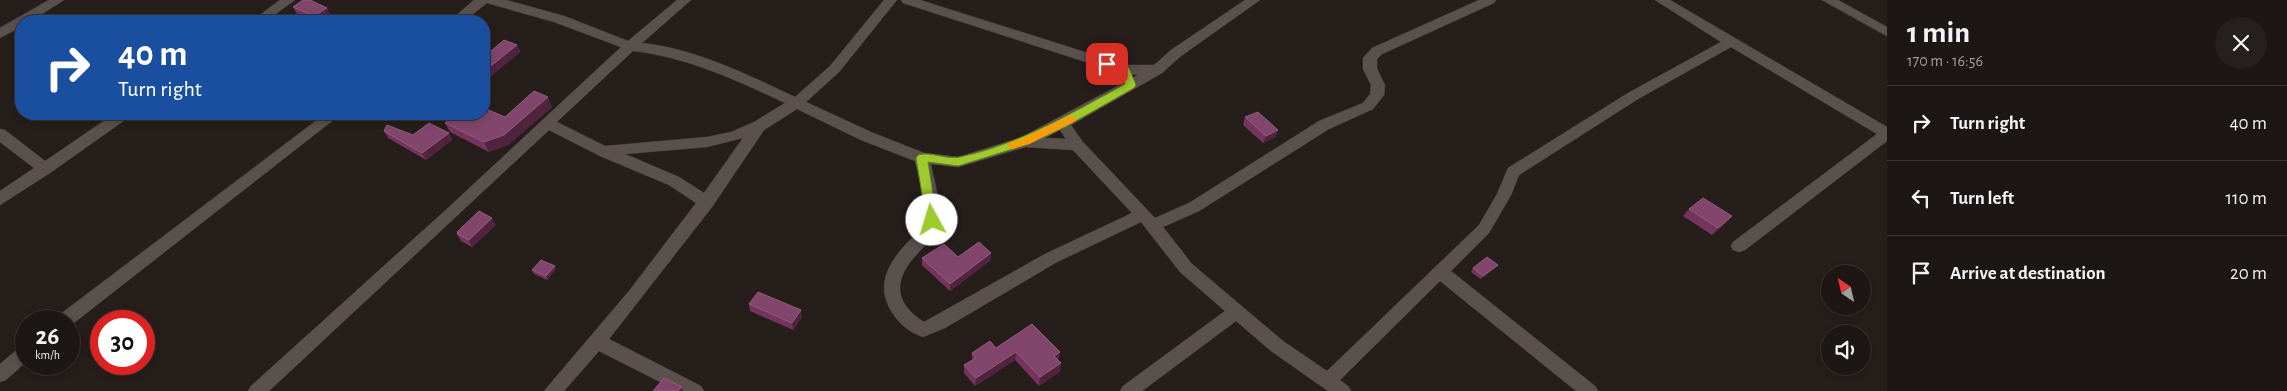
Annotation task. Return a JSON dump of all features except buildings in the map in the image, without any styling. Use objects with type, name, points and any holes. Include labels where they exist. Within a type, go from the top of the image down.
[{"type":"street","points":[[32,15],[58,0]]},
{"type":"street","points":[[267,15],[289,0]]},
{"type":"street","points":[[463,15],[482,0]]},
{"type":"street","points":[[491,0],[559,19],[630,46],[673,52],[738,75],[866,136],[922,158],[958,162],[1025,142],[1063,123],[1157,70],[1176,53],[1254,0]]},
{"type":"street","points":[[256,391],[549,124],[630,46],[685,0]]},
{"type":"street","points":[[603,151],[707,142],[734,136],[759,126],[807,96],[891,0]]},
{"type":"street","points":[[908,0],[1125,70],[1157,70]]},
{"type":"street","points":[[922,158],[932,220],[928,233],[908,253],[894,273],[890,284],[893,301],[906,319],[923,330],[1051,258],[1148,220],[1194,207],[1324,125],[1368,106],[1376,95],[1378,85],[1370,69],[1370,58],[1377,51],[1490,0]]},
{"type":"street","points":[[1661,0],[1887,134],[1739,246]]},
{"type":"street","points":[[1828,0],[1887,32]]},
{"type":"street","points":[[0,34],[15,25]]},
{"type":"street","points":[[1328,381],[1484,228],[1504,195],[1513,172],[1633,96],[1731,42]]},
{"type":"street","points":[[1125,70],[1130,85]]},
{"type":"street","points":[[0,199],[115,120]]},
{"type":"street","points":[[78,310],[326,120]]},
{"type":"street","points":[[1063,123],[1077,145],[1148,220],[1186,268],[1277,346],[1342,391]]},
{"type":"street","points":[[549,124],[603,151],[674,180],[707,203]]},
{"type":"street","points":[[553,391],[598,342],[707,203],[759,126]]},
{"type":"street","points":[[0,134],[45,168]]},
{"type":"street","points":[[1025,142],[1077,145]]},
{"type":"street","points":[[1440,272],[1589,391]]},
{"type":"street","points":[[1129,391],[1236,312]]},
{"type":"street","points":[[598,342],[695,391]]},
{"type":"street","points":[[0,375],[15,362]]},
{"type":"slow traffic","points":[[1012,146],[1025,142],[1071,118]]},
{"type":"route","points":[[932,220],[922,158],[958,162],[1025,142],[1063,123],[1130,85],[1125,70],[1107,64]]}]
